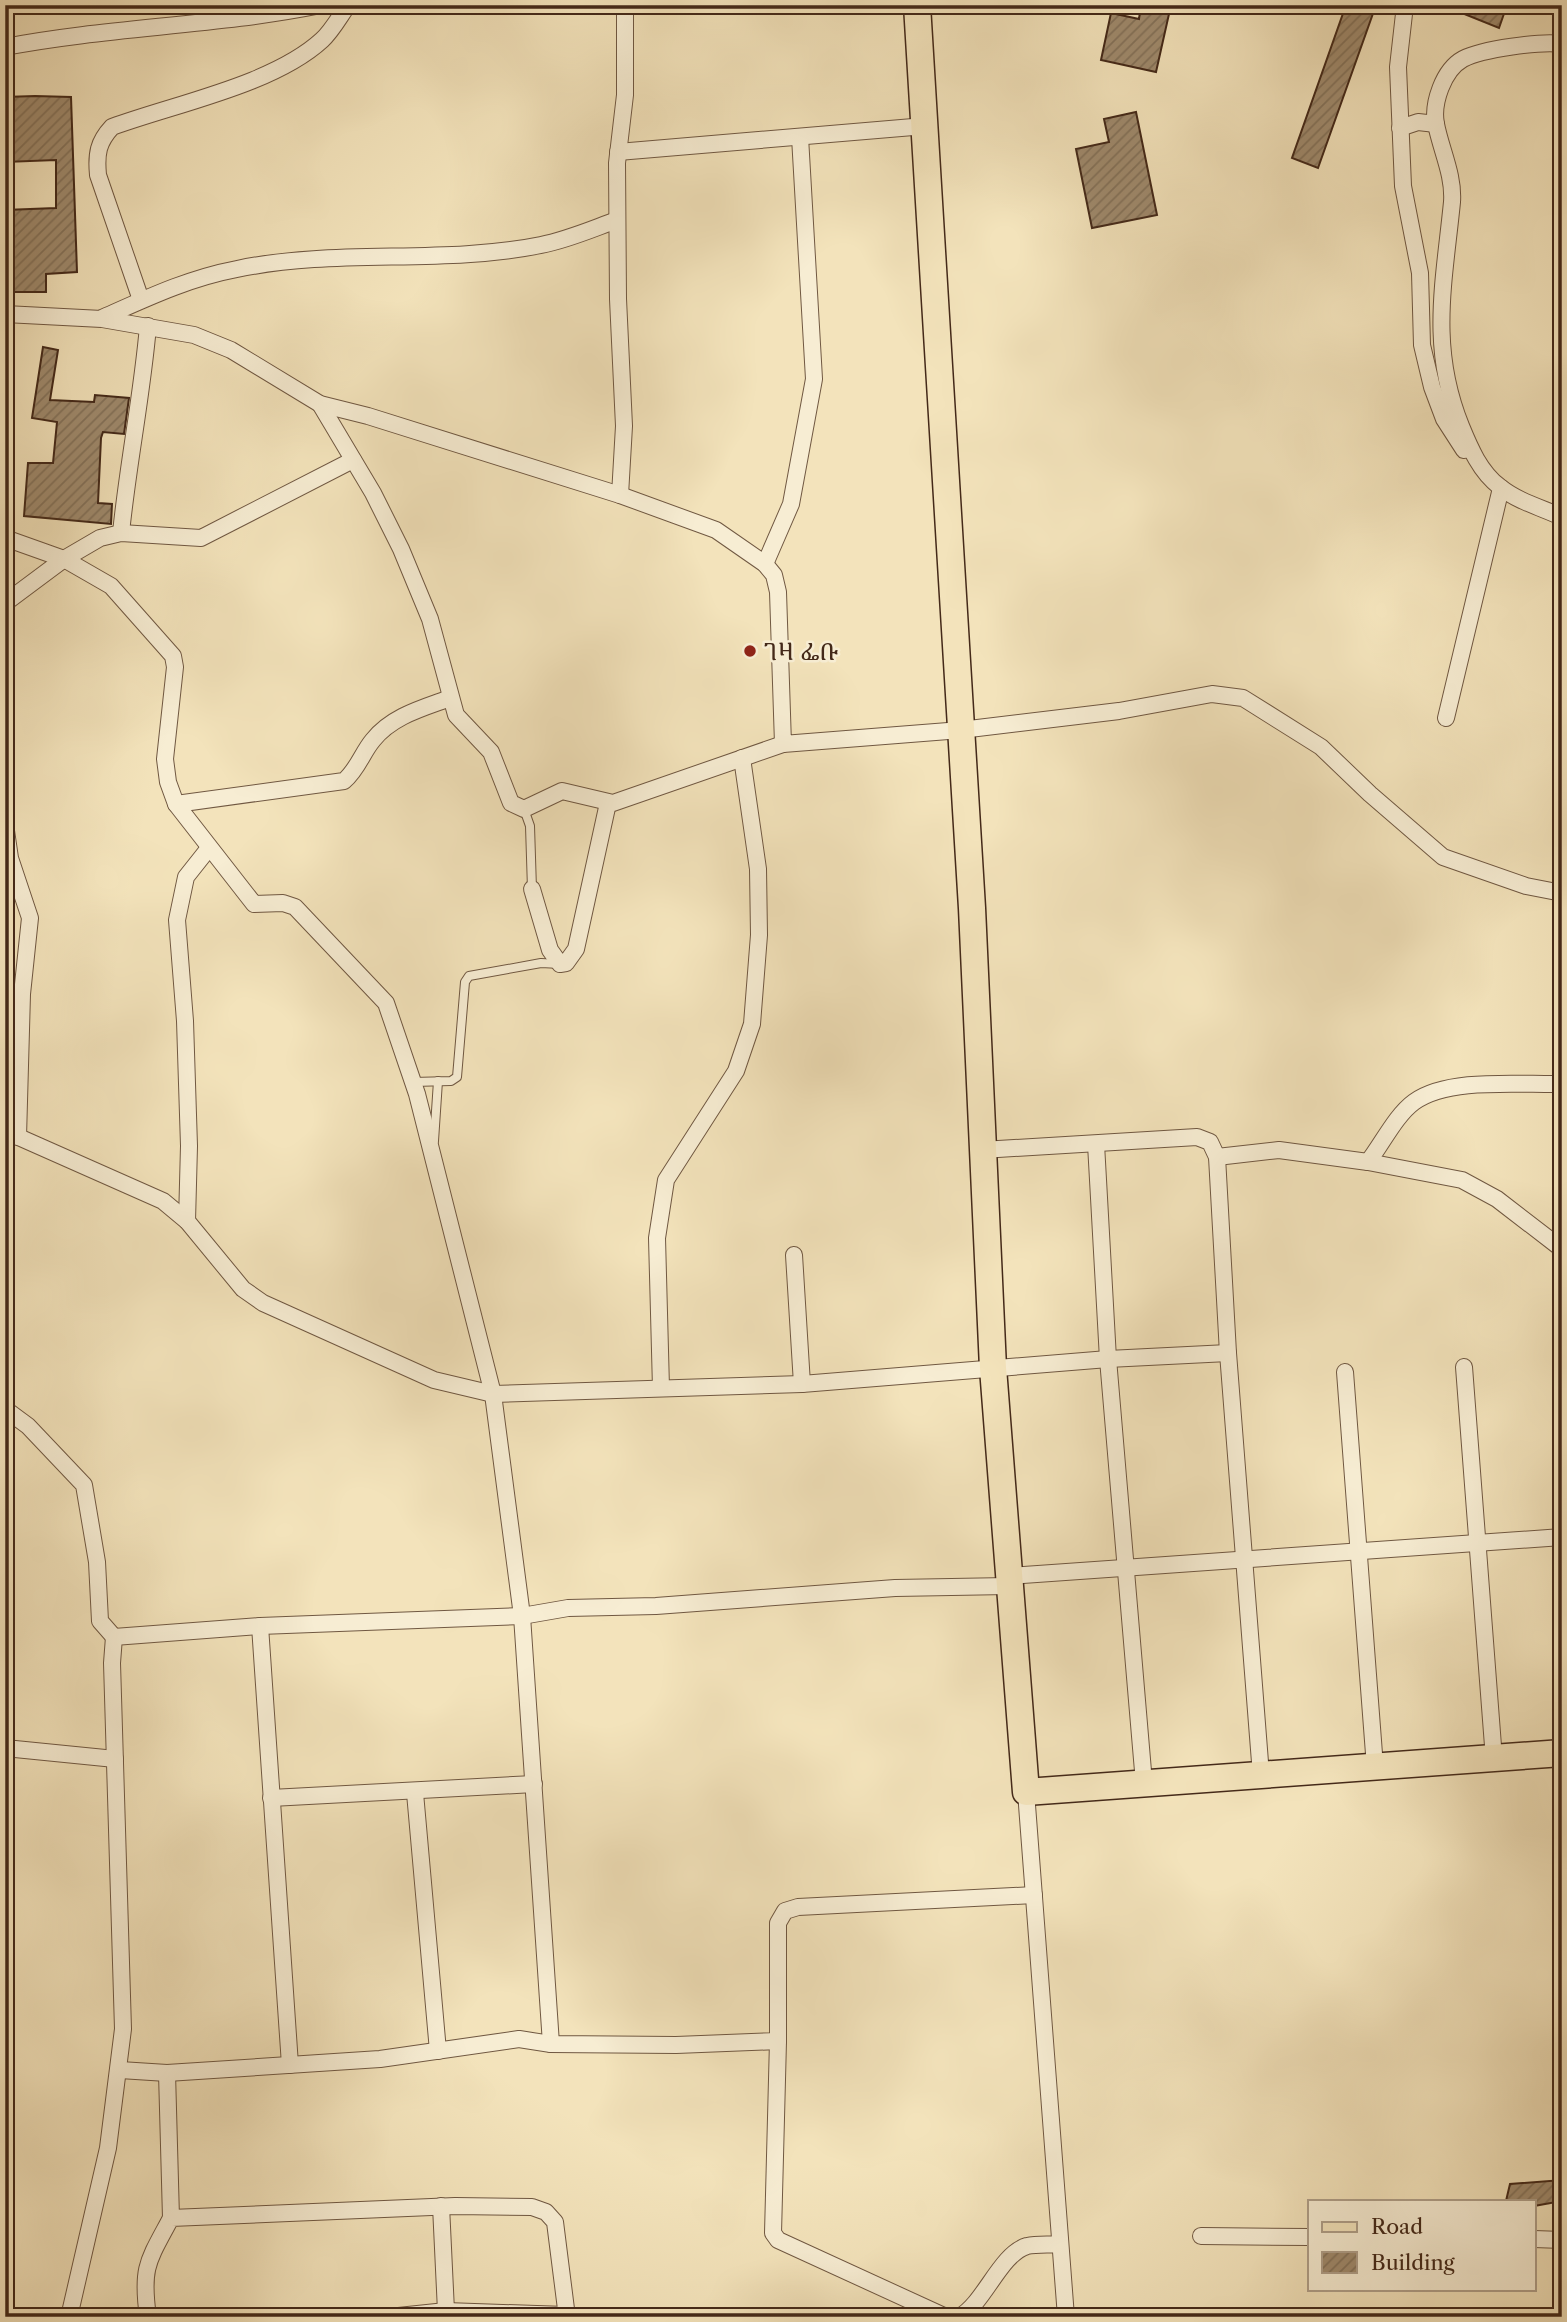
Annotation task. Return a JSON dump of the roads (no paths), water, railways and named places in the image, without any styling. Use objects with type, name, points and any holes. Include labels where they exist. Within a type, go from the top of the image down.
[{"type":"main road","points":[[917,5],[972,908],[993,1368],[1026,1791],[1562,1753]]},
{"type":"street","points":[[5,47],[82,33],[279,13],[321,5]]},
{"type":"street","points":[[141,300],[98,174],[96,155],[101,139],[112,127],[259,77],[306,52],[323,39],[348,5]]},
{"type":"street","points":[[620,495],[624,405],[617,220],[618,152],[625,95],[625,5]]},
{"type":"street","points":[[1405,5],[1398,67],[1403,186],[1420,273],[1422,345],[1432,387],[1458,443],[1483,470],[1501,488],[1562,517]]},
{"type":"street","points":[[1483,470],[1467,443],[1449,398],[1441,345],[1442,277],[1452,198],[1451,176],[1436,124],[1439,90],[1462,60],[1516,46],[1562,44]]},
{"type":"street","points":[[1400,128],[1418,122],[1436,124]]},
{"type":"street","points":[[618,152],[925,126]]},
{"type":"street","points":[[765,564],[791,504],[814,379],[800,137]]},
{"type":"street","points":[[102,318],[175,285],[238,268],[507,250],[542,245],[617,220]]},
{"type":"street","points":[[5,314],[102,318],[194,335],[231,350],[320,404],[620,495],[716,530],[765,564],[775,575],[778,592],[783,744]]},
{"type":"street","points":[[121,533],[128,459],[144,380],[148,326]]},
{"type":"street","points":[[320,404],[401,549],[430,620],[450,698],[462,724],[491,752],[511,803],[524,809],[562,791],[608,803],[783,744],[961,730],[1119,710],[1212,694],[1243,698],[1321,747],[1443,857],[1526,886],[1562,893]]},
{"type":"street","points":[[5,603],[64,559],[100,538],[121,533],[201,538],[353,460]]},
{"type":"street","points":[[1447,719],[1501,488]]},
{"type":"street","points":[[5,538],[64,559],[111,586],[173,656],[175,667],[165,759],[168,782],[176,804],[254,904],[295,906],[386,1003],[413,1082],[433,1154],[493,1394],[522,1616],[551,2044]]},
{"type":"street","points":[[5,666],[5,755]]},
{"type":"street","points":[[176,804],[344,781],[354,772],[373,740],[390,724],[415,710],[450,698]]},
{"type":"street","points":[[661,1388],[657,1238],[666,1180],[736,1071],[752,1024],[759,934],[758,869],[742,758]]},
{"type":"street","points":[[531,890],[551,950],[560,964],[566,963],[576,949],[608,803]]},
{"type":"street","points":[[5,824],[10,858],[30,918],[12,1134],[163,1201],[187,1221],[243,1289],[263,1304],[434,1380],[493,1394],[802,1384],[1108,1359],[1228,1353]]},
{"type":"street","points":[[187,1221],[189,1146],[177,920],[186,877],[209,848]]},
{"type":"street","points":[[1368,1162],[1412,1103],[1426,1095],[1450,1087],[1562,1084]]},
{"type":"street","points":[[982,1150],[1197,1137],[1210,1142],[1217,1157],[1228,1353],[1261,1775]]},
{"type":"street","points":[[1096,1144],[1108,1359],[1143,1783]]},
{"type":"street","points":[[1217,1157],[1279,1150],[1368,1162],[1462,1180],[1497,1199],[1562,1249]]},
{"type":"street","points":[[794,1255],[802,1384]]},
{"type":"street","points":[[1464,1367],[1494,1759]]},
{"type":"street","points":[[1345,1372],[1375,1767]]},
{"type":"street","points":[[5,1409],[28,1426],[84,1485],[97,1562],[100,1621],[114,1637],[112,1663],[123,2029],[120,2070],[108,2148],[69,2317]]},
{"type":"street","points":[[114,1637],[260,1626],[522,1616],[568,1608],[656,1606],[1008,1581],[1126,1567],[1562,1537]]},
{"type":"street","points":[[260,1626],[290,2066]]},
{"type":"street","points":[[5,1748],[115,1759]]},
{"type":"street","points":[[271,1798],[415,1793],[534,1784]]},
{"type":"street","points":[[1026,1791],[1066,2317]]},
{"type":"street","points":[[415,1793],[438,2051]]},
{"type":"street","points":[[946,2317],[868,2278],[778,2240],[774,2232],[778,1923],[785,1911],[797,1907],[1034,1895]]},
{"type":"street","points":[[120,2070],[167,2073],[290,2066],[438,2051],[519,2039],[551,2044],[778,2041]]},
{"type":"street","points":[[148,2317],[143,2281],[146,2263],[171,2218],[167,2073]]},
{"type":"street","points":[[171,2218],[441,2206],[531,2207],[546,2212],[555,2222],[567,2316],[446,2311],[389,2317]]},
{"type":"street","points":[[441,2206],[446,2311]]},
{"type":"street","points":[[1202,2236],[1308,2237]]},
{"type":"street","points":[[1536,2239],[1562,2239]]},
{"type":"street","points":[[959,2317],[976,2304],[993,2277],[1023,2249],[1060,2244]]},
{"type":"lane","points":[[524,809],[530,826],[531,890]]},
{"type":"lane","points":[[413,1082],[457,1077],[466,982],[469,976],[541,963],[560,964]]},
{"type":"lane","points":[[433,1154],[438,1081]]},
{"type":"place","name":"ገዛ ፌቡ","points":[[750,651]]}]
